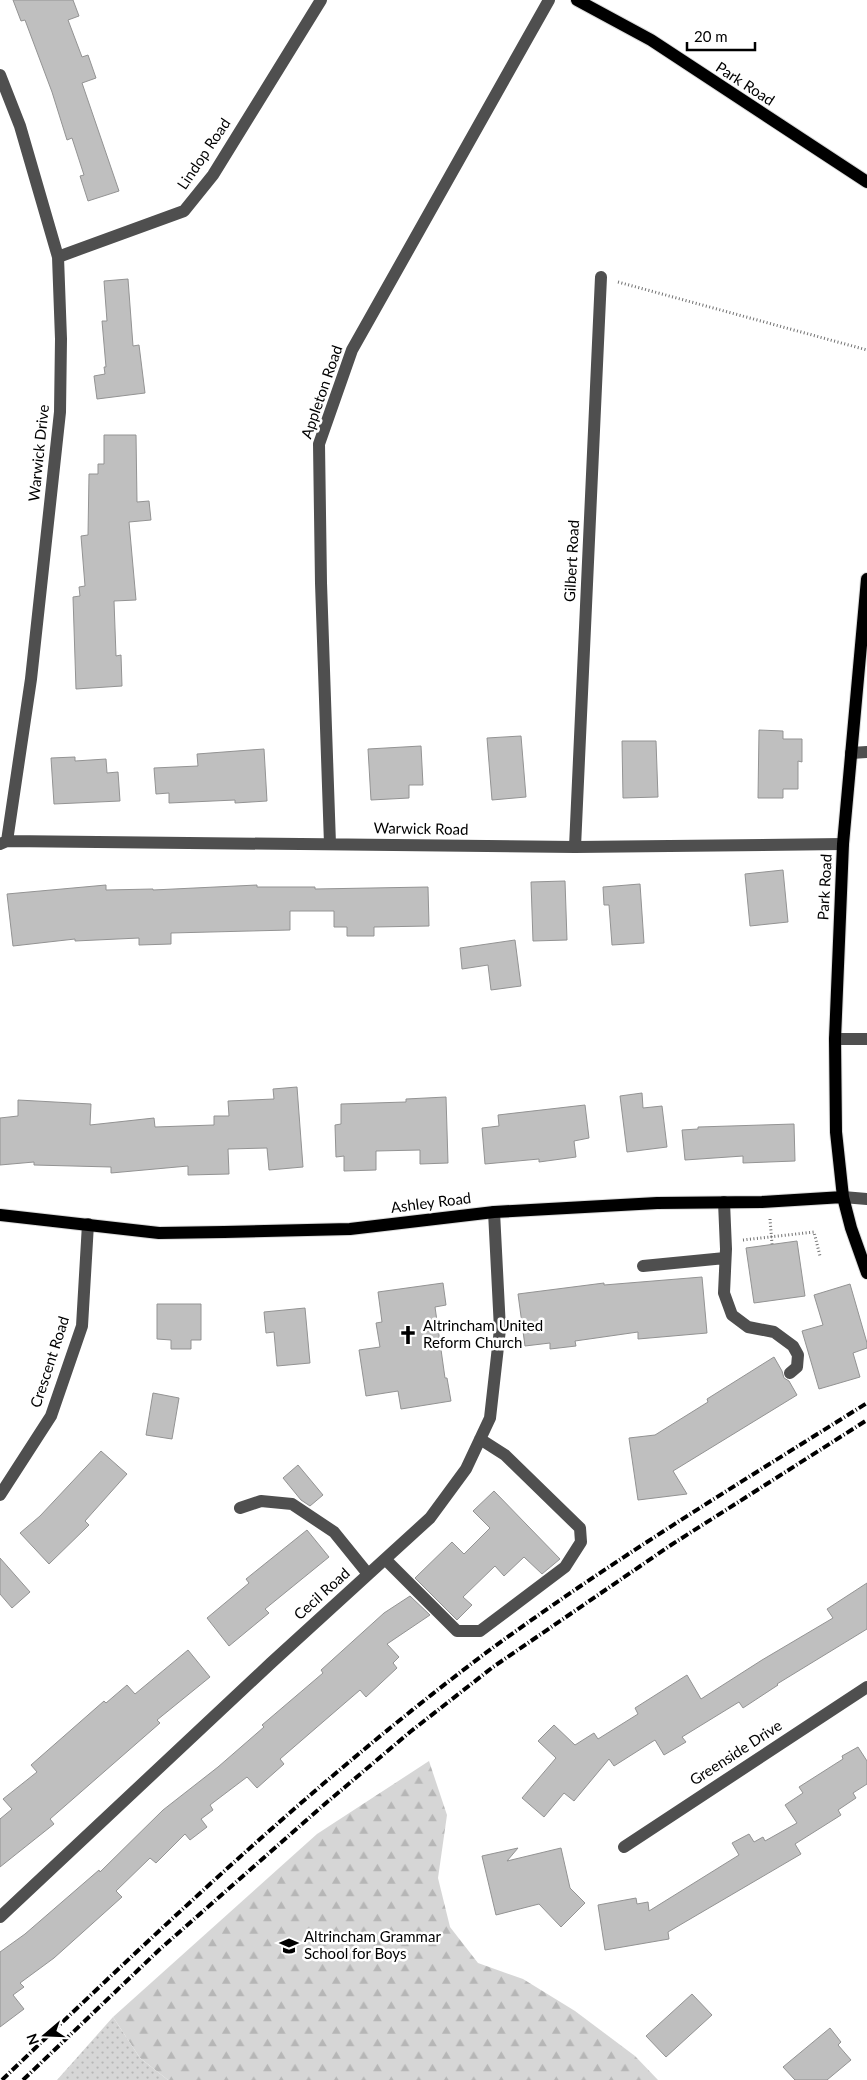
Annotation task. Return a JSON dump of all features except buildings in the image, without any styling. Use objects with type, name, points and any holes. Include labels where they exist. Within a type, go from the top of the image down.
[{"type":"main road","name":"Park Road","points":[[577,0],[650,40],[867,182]]},
{"type":"main road","name":"Park Road","points":[[867,579],[843,844],[835,1039],[836,1132],[843,1197],[851,1228],[867,1273]]},
{"type":"main road","name":"Ashley Road","points":[[0,1215],[159,1233],[350,1229],[494,1212],[657,1203],[768,1201],[843,1197]]},
{"type":"street","name":"Lindop Road","points":[[58,257],[184,212],[213,175],[321,0]]},
{"type":"street","name":"Appleton Road","points":[[330,844],[321,583],[319,444],[352,350],[549,0]]},
{"type":"street","name":"Warwick Drive","points":[[0,75],[20,126],[58,257],[61,339],[60,412],[31,678],[4,842]]},
{"type":"street","name":"Gilbert Road","points":[[575,847],[600,277]]},
{"type":"street","points":[[851,753],[867,752]]},
{"type":"street","name":"Warwick Road","points":[[4,842],[575,847],[843,844]]},
{"type":"street","points":[[835,1039],[867,1039]]},
{"type":"street","name":"Ashley Road","points":[[843,1197],[867,1198]]},
{"type":"street","points":[[724,1202],[724,1293],[732,1315],[748,1327],[774,1332],[793,1346],[798,1355],[797,1367],[790,1373]]},
{"type":"street","name":"Cecil Road","points":[[0,1916],[430,1518],[466,1469],[490,1418],[500,1329],[494,1212]]},
{"type":"street","name":"Crescent Road","points":[[1,1493],[51,1416],[82,1326],[88,1224]]},
{"type":"street","points":[[643,1266],[725,1258]]},
{"type":"street","points":[[385,1559],[457,1631],[480,1631],[565,1567],[581,1542],[580,1528],[505,1455],[480,1439]]},
{"type":"street","points":[[240,1508],[261,1501],[292,1504],[334,1532],[368,1574]]},
{"type":"street","name":"Greenside Drive","points":[[624,1847],[867,1687]]},
{"type":"path","points":[[600,277],[867,350]]},
{"type":"path","points":[[768,1201],[772,1244]]},
{"type":"path","points":[[725,1243],[772,1235],[814,1232],[820,1256]]},
{"type":"green space","name":"Altrincham Grammar School for Boys","points":[[429,1761],[447,1815],[438,1878],[450,1927],[478,1963],[523,1979],[575,2011],[635,2056],[658,2080],[168,2080],[140,2058],[113,2017],[317,1834]]},
{"type":"green space","points":[[113,2017],[140,2058],[168,2080],[57,2080]]},
{"type":"railway","points":[[2,2080],[236,1860],[357,1755],[420,1704],[483,1655],[577,1589],[673,1525],[867,1403]]},
{"type":"railway","points":[[23,2080],[159,1950],[326,1803],[410,1732],[493,1667],[671,1545],[867,1420]]},
{"type":"place","name":"Altrincham United Reform Church","points":[[408,1335]]},
{"type":"place","name":"Altrincham Grammar School for Boys","points":[[289,1946]]}]
